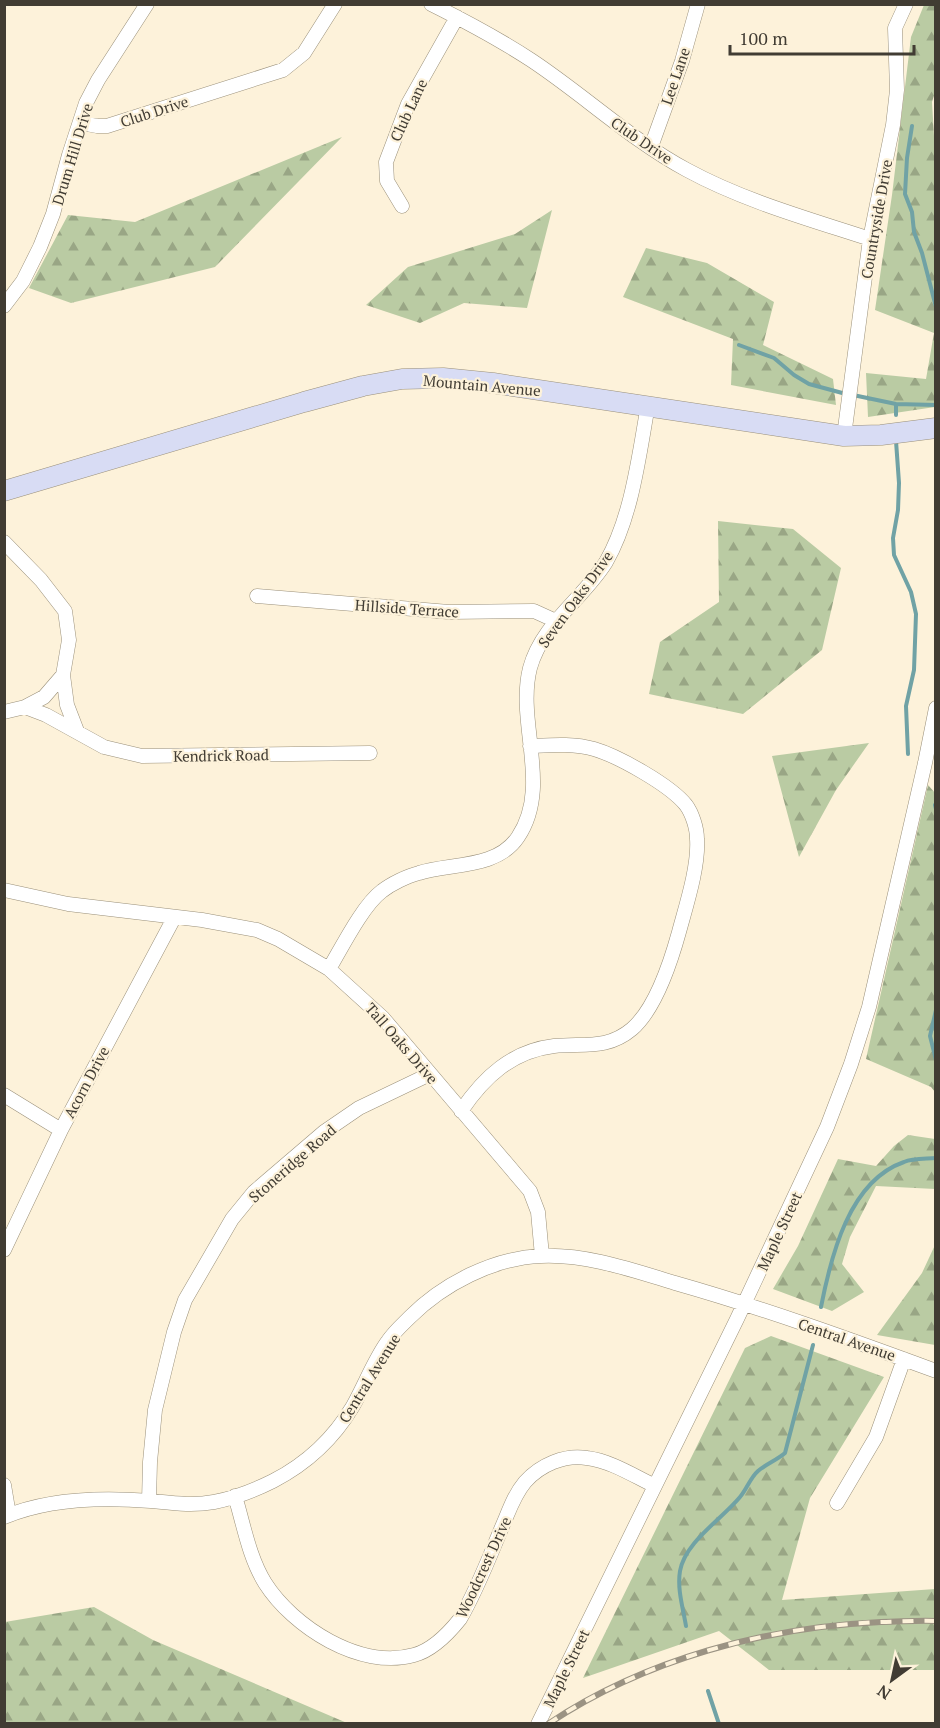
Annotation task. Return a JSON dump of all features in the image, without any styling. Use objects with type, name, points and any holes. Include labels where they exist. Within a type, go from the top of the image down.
[{"type":"main road","name":"Mountain Avenue","points":[[4,491],[324,396],[402,379],[443,378],[493,382],[844,436],[881,435],[936,428]]},
{"type":"street","name":"Drum Hill Drive","points":[[4,306],[23,281],[40,247],[53,214],[86,103],[98,80],[147,4]]},
{"type":"street","name":"Club Drive","points":[[81,123],[107,126],[283,70],[304,53],[335,4]]},
{"type":"street","name":"Club Drive","points":[[431,4],[532,61],[651,147],[688,170],[771,206],[870,240]]},
{"type":"street","name":"Lee Lane","points":[[651,147],[682,61],[698,4]]},
{"type":"street","name":"Countryside Drive","points":[[844,436],[870,240],[897,90],[895,28],[906,4]]},
{"type":"street","name":"Club Lane","points":[[402,206],[387,181],[386,162],[408,104],[457,17]]},
{"type":"street","name":"Seven Oaks Drive","points":[[329,969],[372,899],[383,889],[418,873],[486,860],[504,850],[518,838],[529,814],[534,790],[527,697],[530,669],[536,651],[556,621],[605,564],[612,549],[630,497],[648,405]]},
{"type":"street","points":[[4,542],[41,580],[65,611],[69,640],[63,675],[67,705],[77,731]]},
{"type":"street","name":"Hillside Terrace","points":[[257,596],[449,612],[534,611],[556,621]]},
{"type":"street","points":[[4,712],[25,707],[44,697],[63,675]]},
{"type":"street","name":"Kendrick Road","points":[[25,707],[46,714],[104,747],[142,756],[370,753]]},
{"type":"street","name":"Maple Street","points":[[538,1724],[745,1303],[827,1127],[851,1064],[869,1007],[936,708]]},
{"type":"street","points":[[461,1111],[488,1077],[519,1056],[554,1046],[604,1044],[618,1038],[636,1025],[645,1013],[670,964],[692,880],[698,840],[696,828],[687,806],[672,791],[593,748],[530,746]]},
{"type":"street","points":[[925,764],[936,777]]},
{"type":"street","name":"Tall Oaks Drive","points":[[4,890],[68,904],[202,920],[256,930],[278,939],[329,969],[383,1018],[530,1191],[538,1212],[542,1256]]},
{"type":"street","name":"Acorn Drive","points":[[4,1250],[61,1131],[174,918]]},
{"type":"street","name":"Stoneridge Road","points":[[148,1501],[155,1410],[174,1332],[185,1300],[232,1219],[254,1192],[324,1132],[359,1108],[429,1074]]},
{"type":"street","points":[[4,1095],[61,1131]]},
{"type":"street","name":"Central Avenue","points":[[7,1516],[67,1502],[148,1501],[183,1505],[213,1503],[235,1497],[274,1480],[319,1449],[332,1436],[353,1405],[388,1342],[418,1309],[435,1296],[473,1274],[495,1265],[542,1256],[604,1263],[745,1303],[936,1371]]},
{"type":"street","points":[[837,1503],[876,1437],[904,1359]]},
{"type":"street","name":"Woodcrest Drive","points":[[235,1497],[257,1568],[264,1582],[284,1607],[308,1628],[336,1644],[364,1654],[397,1658],[416,1655],[430,1648],[451,1631],[460,1619],[514,1498],[535,1472],[558,1460],[586,1457],[601,1461],[655,1486]]},
{"type":"street","points":[[4,1485],[7,1516]]},
{"type":"green space","points":[[924,5],[936,5],[936,89],[932,102],[936,170],[935,407],[868,417],[866,373],[926,379],[934,333],[875,310],[892,195],[911,37]]},
{"type":"green space","points":[[342,137],[215,267],[71,303],[29,288],[68,215],[135,222]]},
{"type":"green space","points":[[552,210],[527,308],[464,303],[420,323],[366,305],[408,267],[515,234]]},
{"type":"green space","points":[[646,248],[707,263],[774,302],[763,345],[833,379],[836,405],[731,385],[733,339],[623,297]]},
{"type":"green space","points":[[718,521],[793,529],[841,568],[822,650],[743,714],[649,694],[660,642],[719,602]]},
{"type":"green space","points":[[869,743],[836,790],[799,857],[772,756]]},
{"type":"green space","points":[[928,785],[936,794],[935,1092],[931,1087],[866,1059]]},
{"type":"green space","points":[[908,1135],[935,1139],[935,1189],[876,1186],[850,1237],[842,1264],[864,1292],[832,1311],[773,1289],[798,1246],[838,1159],[876,1166],[894,1146]]},
{"type":"green space","points":[[935,1245],[935,1345],[877,1335],[922,1273]]},
{"type":"green space","points":[[771,1336],[884,1377],[810,1498],[782,1600],[935,1589],[935,1670],[769,1670],[719,1631],[583,1678],[745,1348]]},
{"type":"green space","points":[[94,1607],[153,1640],[347,1723],[5,1723],[5,1622]]},
{"type":"waterway","points":[[912,126],[905,194],[912,212],[914,232],[936,307]]},
{"type":"waterway","points":[[739,345],[774,358],[809,384],[846,394]]},
{"type":"waterway","points":[[853,395],[896,404],[936,405]]},
{"type":"waterway","points":[[896,404],[896,415]]},
{"type":"waterway","points":[[896,441],[899,483],[898,510],[893,538],[894,555],[911,592],[916,614],[914,670],[906,706],[908,754]]},
{"type":"waterway","points":[[935,805],[936,809]]},
{"type":"waterway","points":[[936,1010],[930,1036],[936,1060]]},
{"type":"waterway","points":[[821,1307],[837,1244],[856,1203],[869,1186],[885,1172],[904,1162],[936,1158]]},
{"type":"waterway","points":[[686,1626],[679,1585],[683,1560],[705,1531],[740,1497],[755,1474],[785,1453],[813,1345]]},
{"type":"waterway","points":[[708,1691],[719,1724]]},
{"type":"railway","points":[[548,1724],[585,1701],[625,1681],[708,1650],[751,1639],[838,1625],[936,1621]]}]
